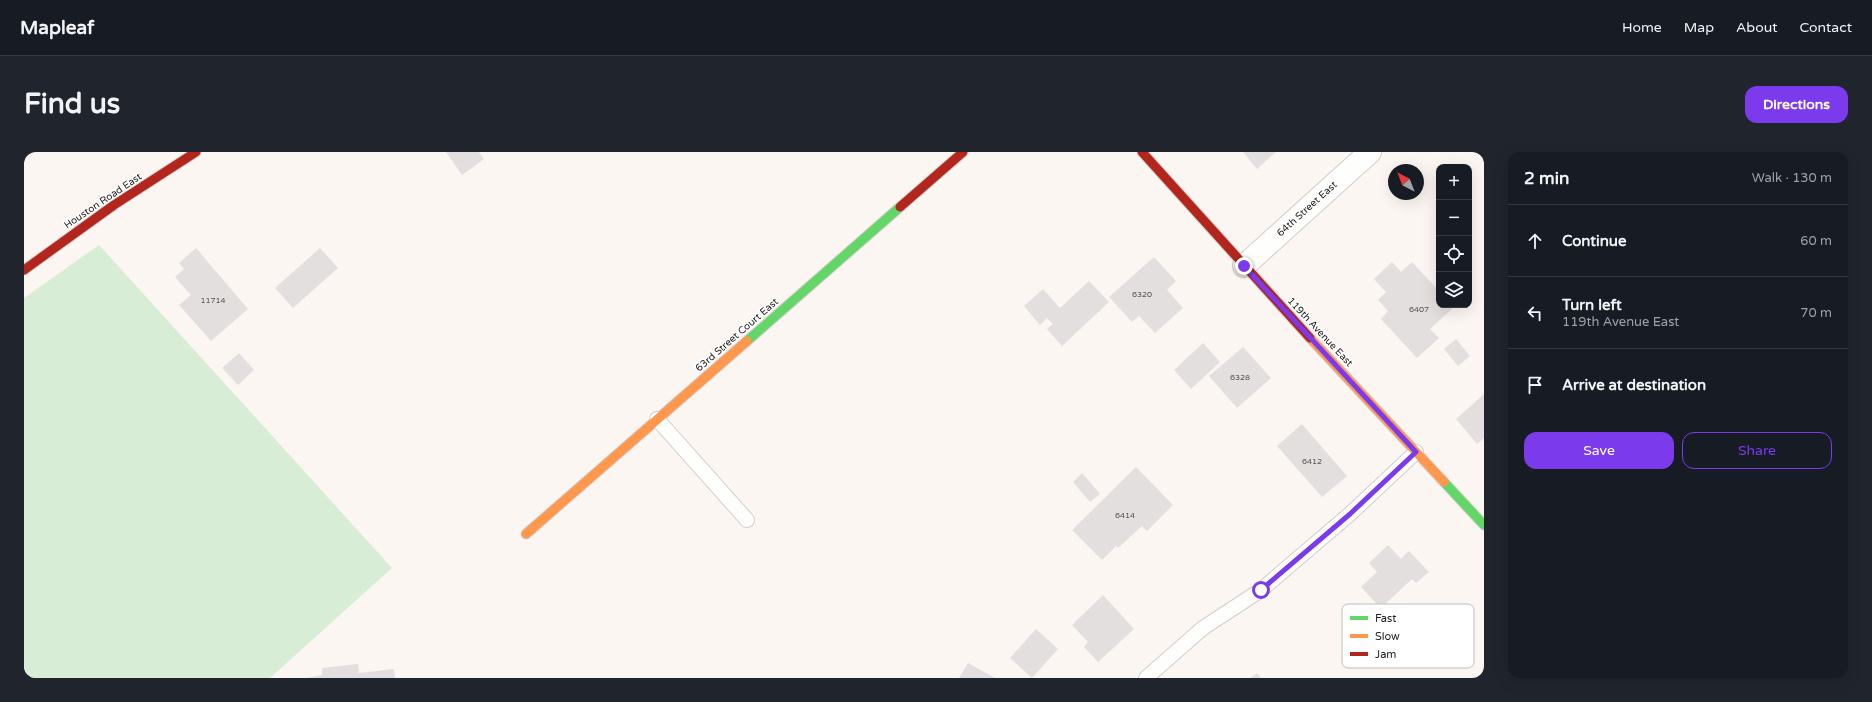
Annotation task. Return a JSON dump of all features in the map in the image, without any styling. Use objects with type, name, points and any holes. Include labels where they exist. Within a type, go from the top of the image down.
[{"type":"street","name":"Houston Road East","points":[[24,270],[114,205],[196,152]]},
{"type":"street","name":"63rd Street Court East","points":[[526,534],[963,152]]},
{"type":"street","name":"119th Avenue East","points":[[1142,152],[1244,266],[1484,525]]},
{"type":"street","name":"64th Street East","points":[[1244,266],[1370,152]]},
{"type":"lane","points":[[657,419],[747,520]]},
{"type":"lane","points":[[1146,678],[1203,628],[1261,590],[1350,514],[1416,452]]},
{"type":"green space","points":[[99,245],[392,568],[270,678],[24,678],[24,298]]},
{"type":"building","points":[[446,152],[479,152],[484,159],[462,175]]},
{"type":"building","points":[[1243,152],[1276,152],[1257,169]]},
{"type":"building","points":[[196,248],[248,309],[211,341],[179,305],[191,295],[175,277],[184,269],[179,263]]},
{"type":"building","points":[[320,248],[338,268],[293,308],[275,288]]},
{"type":"building","points":[[1154,257],[1176,281],[1167,290],[1183,308],[1155,333],[1139,316],[1132,322],[1109,297]]},
{"type":"building","points":[[1392,262],[1401,272],[1412,262],[1436,288],[1436,308],[1453,308],[1430,329],[1439,338],[1417,358],[1381,319],[1388,311],[1378,300],[1386,292],[1374,279]]},
{"type":"building","points":[[1089,281],[1109,302],[1062,346],[1047,329],[1053,324],[1047,318],[1040,325],[1024,306],[1043,289],[1060,308]]},
{"type":"building","points":[[1456,339],[1470,356],[1458,366],[1444,349]]},
{"type":"building","points":[[1203,343],[1220,362],[1191,389],[1174,370]]},
{"type":"building","points":[[1243,347],[1271,378],[1237,408],[1209,376]]},
{"type":"building","points":[[239,353],[254,370],[238,385],[222,368]]},
{"type":"building","points":[[1484,394],[1484,438],[1477,444],[1456,419]]},
{"type":"building","points":[[1302,424],[1347,476],[1322,497],[1277,446]]},
{"type":"building","points":[[1136,467],[1173,505],[1147,531],[1142,526],[1118,548],[1116,546],[1102,560],[1072,530]]},
{"type":"building","points":[[1082,473],[1100,494],[1090,502],[1073,482]]},
{"type":"building","points":[[1388,545],[1401,559],[1409,551],[1429,572],[1416,583],[1412,579],[1385,604],[1377,604],[1361,587],[1377,572],[1369,563]]},
{"type":"building","points":[[1103,595],[1134,629],[1098,662],[1084,647],[1088,642],[1072,625]]},
{"type":"building","points":[[1036,629],[1058,649],[1032,678],[1010,658]]},
{"type":"building","points":[[968,663],[995,678],[959,678]]},
{"type":"building","points":[[358,664],[359,673],[394,669],[395,678],[306,678],[322,675],[322,668]]},
{"type":"building","points":[[1257,673],[1261,678],[1250,678]]},
{"type":"traffic: fast","points":[[747,341],[900,207]]},
{"type":"traffic: fast","points":[[1444,482],[1484,525]]},
{"type":"traffic: slow","points":[[1310,338],[1444,482]]},
{"type":"traffic: slow","points":[[526,534],[747,341]]},
{"type":"traffic: jam","points":[[24,270],[114,205],[196,152]]},
{"type":"traffic: jam","points":[[900,207],[963,152]]},
{"type":"traffic: jam","points":[[1142,152],[1310,338]]},
{"type":"route","points":[[1244,266],[1416,452],[1350,514],[1261,590]]}]
